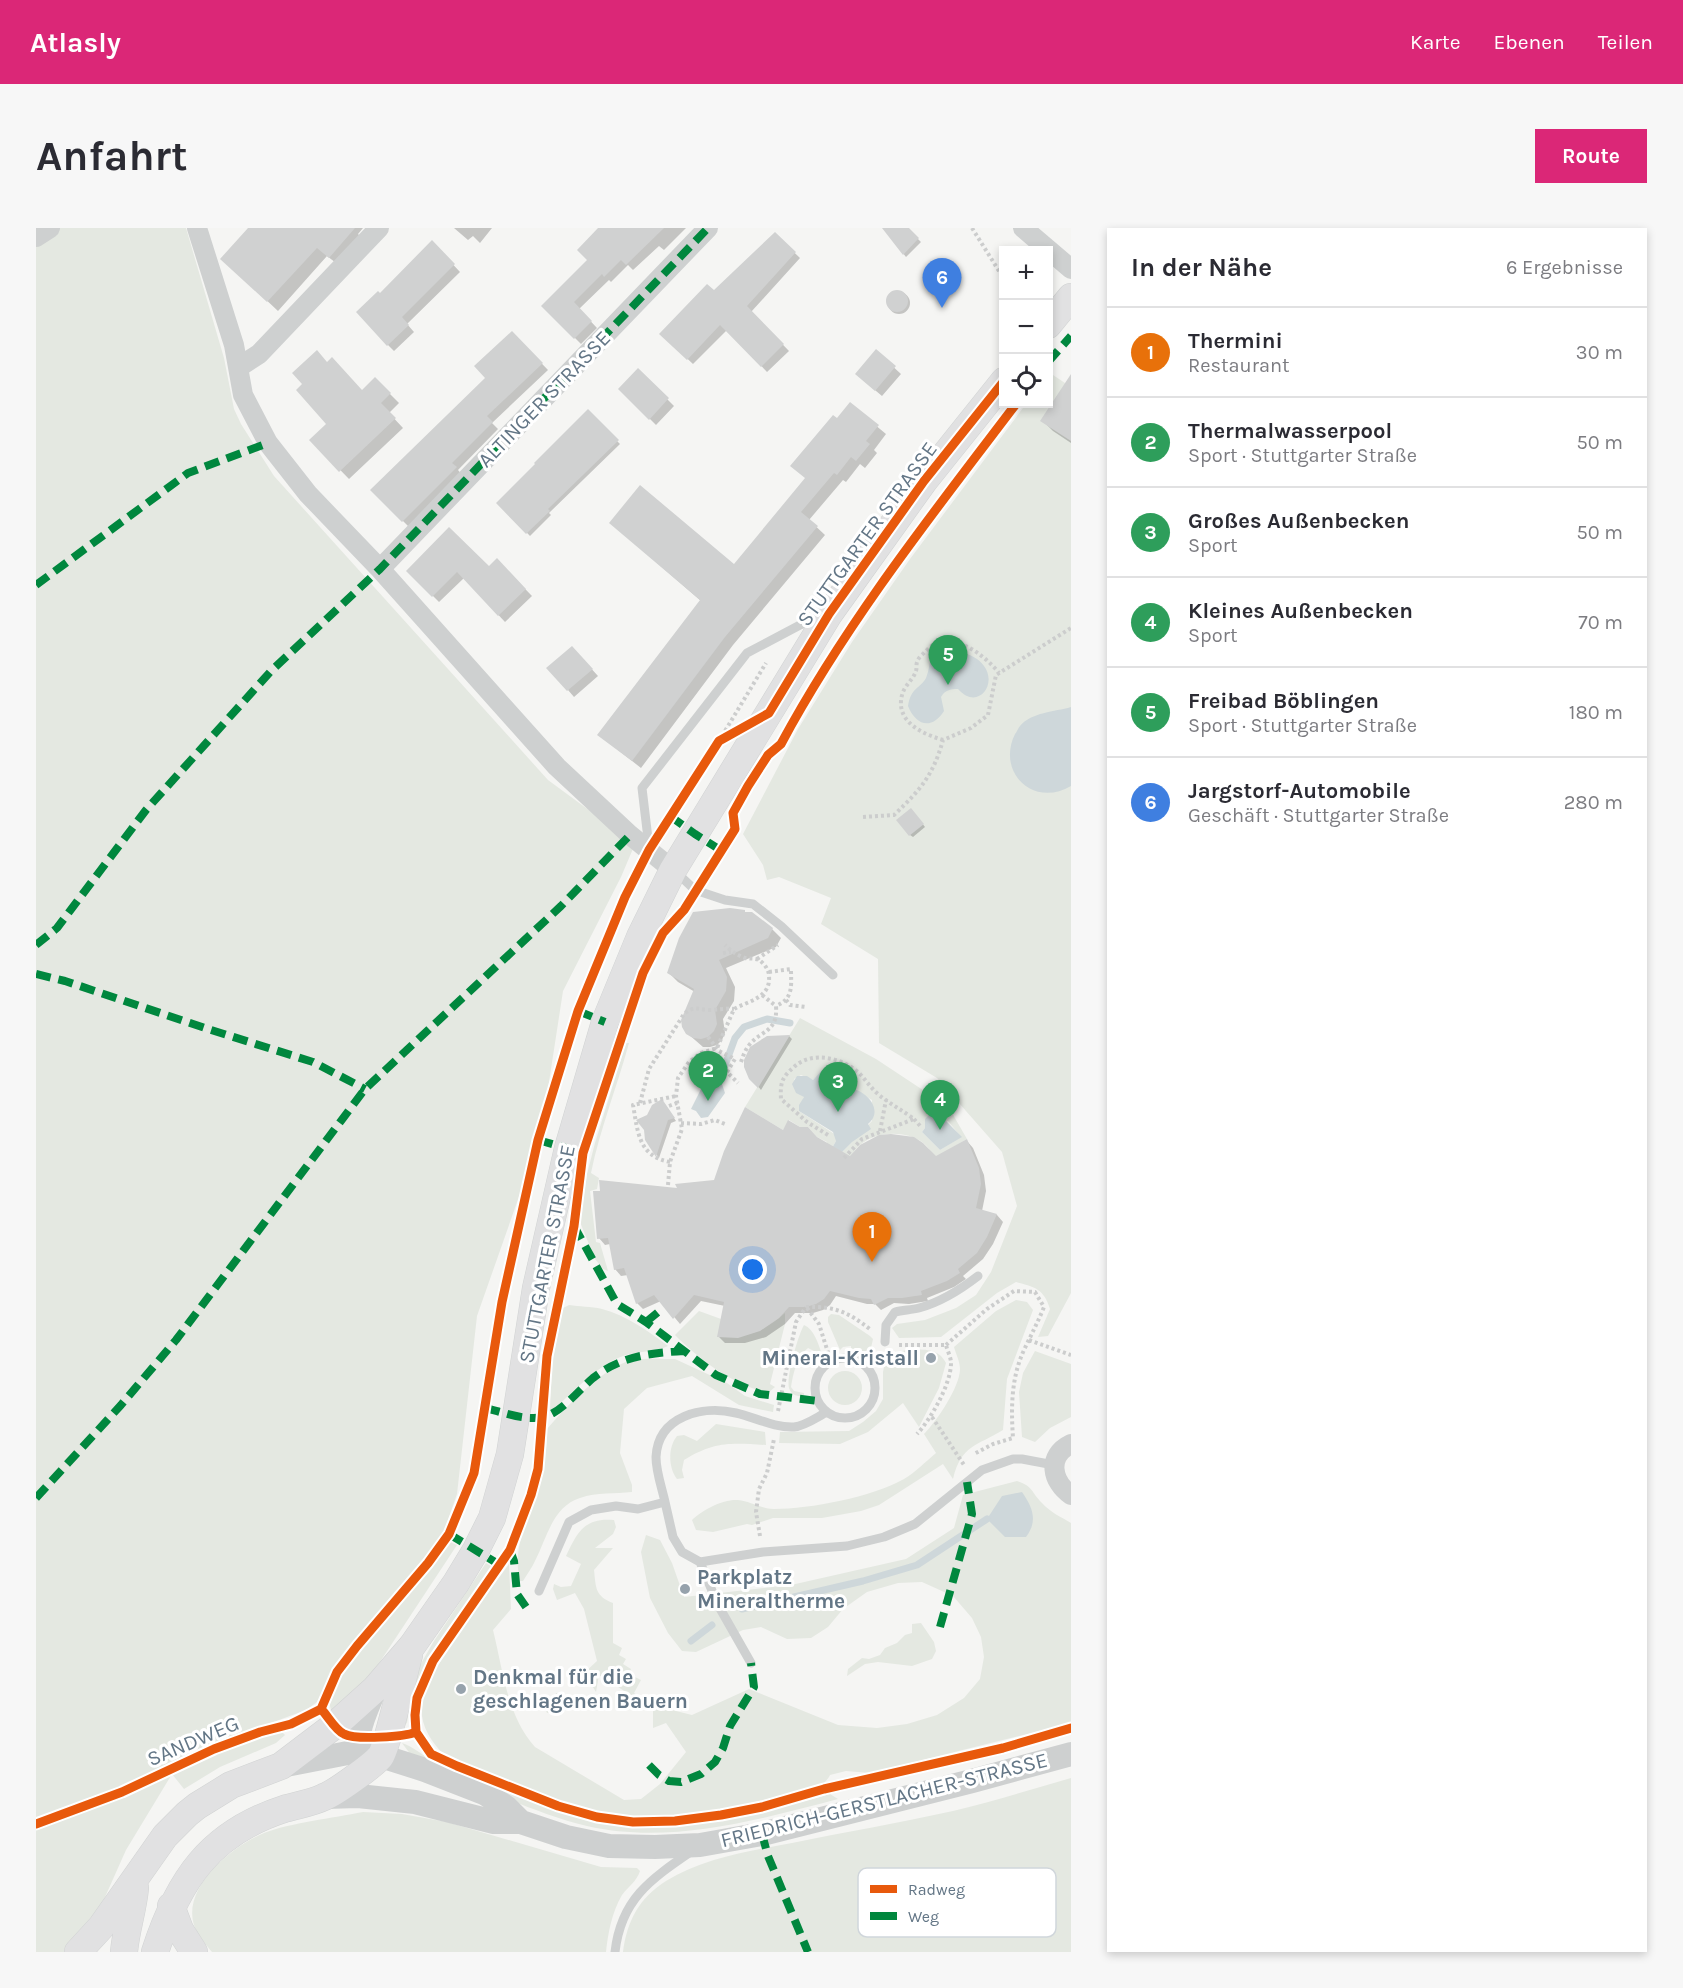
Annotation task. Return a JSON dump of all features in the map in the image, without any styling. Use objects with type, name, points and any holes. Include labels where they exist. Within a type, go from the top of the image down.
[{"type":"main road","points":[[1053,319],[1071,297]]},
{"type":"main road","name":"STUTTGARTER STRASSE","points":[[124,1952],[136,1878],[165,1836],[197,1806],[231,1785],[281,1766],[305,1750],[375,1689],[412,1646],[476,1550],[492,1518],[510,1454],[536,1288],[571,1137],[605,1022],[640,937],[673,870],[829,614],[924,481],[999,387]]},
{"type":"main road","name":"STUTTGARTER STRASSE","points":[[368,1759],[412,1646]]},
{"type":"main road","points":[[155,1952],[171,1906],[192,1871],[211,1851],[246,1825],[284,1809],[326,1797],[368,1759]]},
{"type":"main road","points":[[78,1952],[101,1927],[136,1878]]},
{"type":"main road","points":[[171,1906],[180,1930],[194,1952]]},
{"type":"street","points":[[36,237],[50,228]]},
{"type":"street","points":[[197,228],[239,368],[243,395],[268,444],[308,494],[380,569],[557,767],[630,835],[673,870]]},
{"type":"street","points":[[239,368],[259,354],[379,228]]},
{"type":"street","name":"ALTINGER STRASSE","points":[[380,569],[708,228]]},
{"type":"street","points":[[1023,228],[1071,269]]},
{"type":"street","points":[[1071,1444],[1057,1456],[1054,1465],[1055,1476],[1062,1488],[1071,1495]]},
{"type":"street","name":"STUTTGARTER STRASSE","points":[[281,1766],[368,1759],[358,1737],[375,1689]]},
{"type":"street","name":"FRIEDRICH-GERSTLACHER-STRASSE","points":[[326,1797],[358,1796],[415,1802],[494,1821],[521,1822],[566,1837],[609,1846],[700,1845],[762,1834],[1071,1754]]},
{"type":"street","points":[[368,1759],[389,1799]]},
{"type":"street","name":"FRIEDRICH-GERSTLACHER-STRASSE","points":[[368,1759],[425,1770],[484,1793],[506,1807],[521,1822]]},
{"type":"lane","points":[[649,850],[642,788],[747,653],[800,625],[829,614]]},
{"type":"lane","points":[[673,870],[696,890],[725,900],[753,904],[781,926],[833,975]]},
{"type":"lane","points":[[885,1342],[886,1325],[895,1312],[936,1302],[958,1291],[978,1276]]},
{"type":"lane","points":[[848,1359],[864,1365],[871,1373],[875,1383],[872,1403],[865,1411],[846,1418],[836,1417],[827,1412],[818,1401],[816,1383],[819,1375],[831,1362],[848,1359]]},
{"type":"lane","points":[[827,1412],[794,1427],[777,1425],[734,1412],[704,1410],[683,1416],[668,1427],[659,1441],[656,1459],[673,1537],[682,1552],[700,1562],[763,1552],[847,1546],[884,1537],[915,1524],[982,1470],[1012,1459],[1054,1465]]},
{"type":"lane","points":[[539,1591],[570,1522],[591,1510],[616,1506],[638,1509],[665,1502]]},
{"type":"lane","points":[[700,1562],[718,1605],[751,1663]]},
{"type":"lane","points":[[615,1952],[619,1929],[630,1904],[653,1878],[700,1845]]},
{"type":"path","points":[[972,228],[999,271]]},
{"type":"path","points":[[999,673],[989,661],[955,642],[941,641],[932,644],[917,662],[916,671],[902,694],[901,706],[906,720],[924,735],[943,740],[971,728],[988,715],[996,675],[1071,628]]},
{"type":"path","points":[[719,741],[769,713]]},
{"type":"path","points":[[863,817],[894,816],[921,789],[938,759],[943,740]]},
{"type":"path","points":[[725,945],[732,952],[747,958],[758,959],[781,943]]},
{"type":"path","points":[[723,953],[732,952]]},
{"type":"path","points":[[640,1103],[649,1069],[684,1014],[698,1007],[707,1010],[734,1009],[762,995],[768,987],[769,972],[758,959]]},
{"type":"path","points":[[769,972],[790,969],[791,986],[786,1000],[776,1006]]},
{"type":"path","points":[[708,1037],[723,1053],[742,1064],[745,1051],[751,1043],[768,1032],[777,1015],[776,1006],[762,995]]},
{"type":"path","points":[[786,1000],[790,1005],[806,1007]]},
{"type":"path","points":[[668,1185],[670,1162],[682,1129],[676,1096],[678,1078],[689,1062],[701,1053],[717,1048],[734,1009]]},
{"type":"path","points":[[733,1058],[727,1072],[738,1083]]},
{"type":"path","points":[[828,1135],[807,1122],[781,1099],[780,1085],[787,1072],[799,1062],[813,1058],[832,1058],[861,1074],[868,1085],[886,1100],[898,1106],[922,1128]]},
{"type":"path","points":[[670,1162],[657,1160],[647,1153],[640,1139],[633,1106],[676,1096]]},
{"type":"path","points":[[880,1131],[886,1100]]},
{"type":"path","points":[[669,1106],[677,1103]]},
{"type":"path","points":[[844,1158],[862,1139],[914,1119]]},
{"type":"path","points":[[681,1123],[701,1124],[715,1120],[724,1124]]},
{"type":"path","points":[[806,1307],[826,1306],[839,1310],[859,1321],[885,1342],[899,1345],[945,1345],[987,1309],[1014,1291],[1035,1292],[1044,1307],[1023,1352],[1012,1389],[1013,1438],[977,1452],[964,1465]]},
{"type":"path","points":[[806,1307],[822,1333],[831,1362]]},
{"type":"path","points":[[780,1395],[796,1322],[806,1307]]},
{"type":"path","points":[[1029,1340],[1071,1355]]},
{"type":"path","points":[[864,1365],[885,1342]]},
{"type":"path","points":[[917,1434],[932,1417],[946,1385],[951,1362],[945,1345]]},
{"type":"path","points":[[932,1417],[964,1465],[967,1482]]},
{"type":"path","points":[[763,1552],[756,1512],[759,1489],[767,1473],[777,1425]]},
{"type":"shaded area","points":[[36,228],[186,228],[224,358],[234,409],[274,476],[548,780],[635,844],[621,877],[563,991],[541,1134],[477,1316],[457,1494],[442,1537],[353,1644],[334,1671],[317,1702],[306,1710],[222,1741],[168,1766],[172,1773],[229,1749],[281,1731],[285,1735],[276,1743],[220,1767],[184,1789],[172,1774],[126,1850],[93,1924],[79,1942],[65,1952],[36,1952]]},
{"type":"shaded area","points":[[1053,375],[1071,387],[1071,1293],[1048,1336],[1038,1337],[1050,1309],[1048,1302],[1034,1287],[1016,1282],[997,1293],[941,1337],[899,1338],[892,1328],[897,1324],[925,1320],[956,1308],[976,1295],[991,1272],[1017,1206],[1002,1152],[937,1078],[879,1043],[878,959],[821,924],[831,898],[779,877],[767,880],[763,865],[743,834],[798,729],[852,642],[910,559],[1023,408],[1053,408]]},
{"type":"shaded area","points":[[948,650],[969,655],[982,663],[988,673],[988,683],[984,692],[977,697],[968,696],[958,689],[946,691],[941,697],[944,711],[934,721],[924,723],[911,713],[908,706],[909,700],[913,692],[924,682],[932,657]]},
{"type":"shaded area","points":[[1071,707],[1071,786],[1057,792],[1044,793],[1032,789],[1022,783],[1011,762],[1010,748],[1015,734],[1025,721],[1031,718]]},
{"type":"shaded area","points":[[800,1018],[876,1059],[935,1098],[952,1113],[967,1139],[943,1153],[936,1160],[927,1146],[915,1138],[899,1134],[882,1135],[860,1145],[847,1164],[840,1154],[872,1121],[872,1100],[831,1080],[821,1071],[813,1080],[801,1075],[794,1079],[804,1097],[799,1111],[836,1135],[836,1141],[831,1150],[825,1147],[827,1142],[817,1137],[808,1127],[800,1127],[789,1120],[783,1130],[745,1107]],"holes":[[[948,1121],[961,1137],[940,1150],[922,1132],[925,1128]]]},
{"type":"shaded area","points":[[626,1043],[629,1043],[591,1173],[599,1178],[597,1189],[590,1191],[596,1242],[600,1243],[608,1271],[603,1269],[595,1259],[580,1222],[587,1174]]},
{"type":"shaded area","points":[[821,1071],[828,1074],[831,1079],[836,1078],[844,1083],[846,1088],[865,1095],[875,1112],[868,1124],[871,1129],[852,1142],[840,1154],[831,1150],[836,1141],[833,1132],[799,1111],[799,1105],[804,1097],[796,1093],[792,1084],[797,1076],[807,1076],[813,1080]]},
{"type":"shaded area","points":[[712,1079],[722,1084],[725,1093],[708,1117],[701,1118],[696,1111],[691,1109],[704,1083]]},
{"type":"shaded area","points":[[931,1113],[940,1115],[962,1137],[940,1150],[922,1132],[925,1128],[925,1119]]},
{"type":"shaded area","points":[[1016,1300],[1027,1302],[1033,1310],[1007,1379],[1003,1430],[965,1453],[956,1468],[953,1479],[943,1464],[879,1505],[861,1511],[822,1518],[773,1518],[752,1525],[747,1524],[713,1532],[696,1530],[692,1520],[707,1509],[726,1501],[738,1500],[774,1509],[805,1507],[840,1501],[875,1491],[908,1476],[936,1453],[924,1434],[941,1413],[956,1385],[960,1369],[954,1347],[996,1311]]},
{"type":"shaded area","points":[[569,1305],[598,1308],[620,1315],[645,1329],[668,1346],[626,1355],[606,1364],[550,1410],[552,1364],[563,1308]]},
{"type":"shaded area","points":[[699,1311],[721,1319],[718,1337],[746,1335],[762,1329],[785,1313],[785,1324],[770,1384],[775,1387],[768,1393],[730,1378],[695,1354],[675,1335]]},
{"type":"shaded area","points":[[831,1314],[839,1315],[870,1336],[873,1339],[871,1348],[863,1353],[851,1351],[851,1346],[840,1350],[828,1322]]},
{"type":"shaded area","points":[[804,1325],[808,1327],[818,1342],[822,1355],[808,1348],[798,1360],[791,1387],[794,1391],[804,1393],[804,1396],[799,1396],[791,1392],[789,1388],[789,1375]]},
{"type":"shaded area","points":[[913,1349],[936,1353],[946,1363],[939,1388],[919,1427],[903,1403],[868,1432],[840,1444],[779,1443],[780,1432],[849,1431],[863,1422],[876,1411],[883,1399],[883,1372],[885,1362],[891,1353]]},
{"type":"shaded area","points":[[1035,1351],[1071,1364],[1071,1417],[1050,1428],[1035,1442],[1022,1437],[1019,1392],[1023,1373]]},
{"type":"shaded area","points":[[638,1359],[675,1359],[727,1383],[745,1396],[774,1405],[773,1412],[739,1405],[692,1376],[647,1388],[624,1409],[620,1453],[632,1485],[632,1492],[586,1496],[563,1508],[552,1524],[532,1566],[523,1581],[520,1581],[518,1555],[520,1542],[542,1475],[547,1429],[586,1388],[610,1370]]},
{"type":"shaded area","points":[[845,1371],[857,1376],[862,1388],[857,1400],[845,1405],[833,1400],[828,1388],[833,1376]]},
{"type":"shaded area","points":[[716,1424],[765,1432],[766,1445],[733,1444],[705,1449],[684,1460],[682,1470],[684,1478],[677,1479],[670,1457],[677,1436],[684,1435],[697,1441]]},
{"type":"shaded area","points":[[1017,1481],[1029,1487],[1048,1509],[1071,1523],[1071,1723],[870,1773],[846,1771],[830,1775],[821,1784],[781,1796],[701,1812],[650,1817],[613,1815],[574,1807],[482,1770],[455,1762],[439,1749],[425,1728],[422,1716],[423,1700],[430,1681],[455,1638],[509,1564],[511,1609],[493,1630],[507,1692],[526,1735],[535,1747],[624,1800],[641,1799],[660,1784],[686,1752],[666,1723],[653,1728],[653,1709],[599,1675],[596,1692],[584,1673],[597,1661],[584,1609],[575,1593],[557,1600],[553,1589],[554,1584],[561,1587],[571,1586],[581,1564],[566,1556],[570,1548],[583,1528],[595,1521],[604,1520],[614,1520],[616,1527],[613,1534],[595,1548],[613,1548],[594,1570],[598,1591],[613,1603],[613,1643],[622,1648],[619,1655],[626,1659],[623,1664],[631,1669],[629,1674],[641,1680],[634,1693],[664,1711],[668,1709],[692,1715],[749,1689],[838,1725],[877,1728],[907,1724],[937,1715],[964,1698],[980,1679],[984,1657],[981,1637],[972,1618],[953,1596],[922,1582],[898,1583],[867,1592],[843,1609],[828,1627],[811,1638],[787,1639],[761,1627],[743,1630],[696,1652],[682,1651],[668,1633],[650,1598],[641,1552],[646,1535],[660,1540],[672,1563],[684,1597],[791,1585],[906,1559],[954,1528],[963,1495]]},
{"type":"shaded area","points":[[1022,1492],[1033,1514],[1030,1531],[1026,1537],[1005,1537],[987,1519],[1002,1496]]},
{"type":"shaded area","points":[[450,1542],[457,1545],[368,1680],[336,1714],[331,1710],[329,1702],[344,1672],[371,1636]]},
{"type":"shaded area","points":[[486,1563],[494,1568],[430,1661],[419,1682],[407,1723],[400,1728],[419,1667]]},
{"type":"shaded area","points":[[921,1623],[934,1642],[936,1651],[932,1659],[912,1666],[878,1662],[865,1664],[847,1676],[848,1669],[862,1658],[869,1659],[880,1655],[885,1648],[912,1633],[912,1624]]},
{"type":"shaded area","points":[[556,1693],[582,1699],[566,1710],[547,1713],[541,1698],[554,1701]]},
{"type":"shaded area","points":[[402,1743],[442,1766],[530,1801],[562,1813],[610,1824],[665,1826],[693,1824],[749,1815],[830,1794],[838,1799],[777,1815],[713,1828],[650,1833],[618,1831],[567,1821],[507,1798],[429,1765],[411,1755]]},
{"type":"shaded area","points":[[1071,1778],[1071,1952],[623,1952],[631,1920],[648,1895],[666,1881],[695,1866],[743,1852],[913,1820],[997,1800]]},
{"type":"shaded area","points":[[363,1812],[402,1814],[447,1822],[601,1867],[637,1868],[640,1871],[635,1881],[622,1895],[616,1908],[609,1930],[606,1952],[212,1952],[195,1928],[192,1911],[195,1896],[212,1870],[251,1839],[274,1829]]},
{"type":"building","points":[[248,228],[355,228],[329,258],[317,248],[267,302],[220,259]]},
{"type":"building","points":[[598,228],[664,228],[626,265],[621,260],[604,277],[602,274],[574,302],[592,321],[574,339],[541,306],[587,260],[577,250]]},
{"type":"building","points":[[882,228],[909,228],[919,238],[903,255]]},
{"type":"building","points":[[775,232],[796,252],[747,306],[784,344],[761,367],[720,325],[687,360],[659,334],[707,284],[714,290]]},
{"type":"building","points":[[432,240],[455,264],[402,317],[409,325],[387,346],[356,312],[378,291],[380,293]]},
{"type":"building","points":[[897,290],[905,293],[908,301],[905,309],[897,312],[889,309],[886,301],[889,293]]},
{"type":"building","points":[[512,331],[543,363],[487,416],[493,422],[452,463],[457,467],[402,522],[370,490],[485,378],[474,366]]},
{"type":"building","points":[[876,349],[896,366],[875,391],[855,374]]},
{"type":"building","points":[[317,350],[327,362],[332,357],[362,390],[375,377],[391,393],[381,403],[396,418],[339,472],[309,440],[326,424],[296,390],[302,384],[292,373]]},
{"type":"building","points":[[638,368],[669,398],[649,420],[618,389]]},
{"type":"building","points":[[1071,374],[1071,441],[1040,421],[1049,408],[1053,408],[1053,401]]},
{"type":"building","points":[[850,402],[879,425],[866,441],[870,444],[856,461],[851,457],[837,475],[834,473],[801,512],[818,526],[725,637],[632,761],[597,735],[700,600],[609,523],[640,485],[734,564],[805,478],[790,466],[833,415],[837,418]]},
{"type":"building","points":[[588,409],[619,440],[548,509],[550,511],[526,534],[496,503]]},
{"type":"building","points":[[449,527],[489,566],[497,558],[526,589],[498,616],[457,572],[432,597],[406,571]]},
{"type":"building","points":[[572,646],[593,669],[567,691],[546,668]]},
{"type":"building","points":[[911,808],[924,824],[909,836],[896,820]]},
{"type":"building","points":[[730,908],[752,912],[773,928],[768,938],[719,960],[727,977],[726,991],[715,1010],[717,1024],[708,1037],[693,1038],[686,1034],[681,1020],[694,989],[667,973],[679,938],[693,912]]},
{"type":"building","points":[[790,1035],[758,1088],[749,1079],[744,1067],[744,1060],[750,1047],[767,1036]]},
{"type":"building","points":[[662,1099],[675,1118],[668,1120],[656,1157],[645,1140],[644,1130],[636,1120],[647,1115],[652,1105]]},
{"type":"building","points":[[745,1107],[783,1130],[788,1120],[800,1127],[808,1127],[817,1137],[850,1156],[860,1145],[879,1135],[914,1137],[936,1156],[967,1139],[979,1168],[981,1184],[976,1208],[997,1214],[987,1237],[977,1253],[958,1269],[960,1273],[947,1281],[921,1291],[922,1295],[888,1298],[874,1305],[871,1299],[830,1291],[816,1304],[806,1307],[789,1307],[779,1318],[760,1331],[738,1338],[717,1337],[724,1302],[694,1295],[673,1319],[654,1295],[636,1304],[624,1268],[614,1270],[608,1238],[597,1239],[593,1191],[600,1191],[599,1180],[677,1188],[675,1184],[714,1180],[724,1151]]},
{"type":"waterway","points":[[719,1082],[735,1038],[744,1027],[767,1019],[790,1023]]},
{"type":"waterway","points":[[742,1609],[863,1581],[917,1565],[987,1519]]},
{"type":"waterway","points":[[691,1641],[712,1625]]},
{"type":"marked path","points":[[36,945],[57,928],[146,810],[271,671],[380,569],[708,228]]},
{"type":"marked path","points":[[1053,356],[1071,336]]},
{"type":"marked path","points":[[36,585],[188,473],[268,443]]},
{"type":"marked path","points":[[670,816],[722,851]]},
{"type":"marked path","points":[[36,1498],[121,1405],[176,1340],[365,1089],[561,906],[630,835]]},
{"type":"marked path","points":[[36,974],[65,981],[313,1062],[365,1089]]},
{"type":"marked path","points":[[578,1011],[605,1022]]},
{"type":"marked path","points":[[538,1140],[583,1153]]},
{"type":"marked path","points":[[574,1226],[617,1304],[646,1322],[716,1375],[760,1394],[818,1401]]},
{"type":"marked path","points":[[646,1322],[663,1308]]},
{"type":"marked path","points":[[485,1408],[521,1417],[543,1417],[556,1411],[593,1378],[614,1365],[636,1357],[684,1351]]},
{"type":"marked path","points":[[940,1627],[972,1514],[967,1482]]},
{"type":"marked path","points":[[449,1534],[500,1565]]},
{"type":"marked path","points":[[510,1550],[514,1561],[517,1594],[526,1607]]},
{"type":"marked path","points":[[649,1765],[669,1781],[681,1782],[701,1774],[715,1762],[723,1748],[730,1726],[754,1687],[751,1663]]},
{"type":"marked path","points":[[762,1834],[768,1856],[808,1952]]},
{"type":"cycle path","points":[[321,1709],[337,1672],[428,1563],[449,1534],[474,1473],[502,1302],[538,1140],[578,1011],[625,897],[649,850],[719,741],[769,713],[829,614],[924,481],[999,387]]},
{"type":"cycle path","points":[[1013,408],[953,486],[833,655],[781,744],[768,755],[748,786],[733,813],[735,829],[684,910],[663,933],[643,973],[583,1153],[574,1226],[547,1356],[538,1469],[531,1495],[510,1550],[433,1661],[417,1698],[415,1715],[416,1732],[431,1754],[558,1806],[597,1817],[633,1822],[675,1821],[762,1807],[824,1789],[1003,1748],[1071,1728]]},
{"type":"cycle path","points":[[321,1709],[338,1729],[350,1736],[380,1737],[416,1732]]},
{"type":"cycle path","name":"SANDWEG","points":[[36,1824],[122,1792],[214,1749],[260,1732],[291,1724],[321,1709]]},
{"type":"place","name":"Jargstorf-Automobile","points":[[942,308]]},
{"type":"place","name":"Freibad Böblingen","points":[[948,685]]},
{"type":"place","name":"Thermalwasserpool","points":[[708,1101]]},
{"type":"place","name":"Großes Außenbecken","points":[[838,1112]]},
{"type":"place","name":"Kleines Außenbecken","points":[[940,1130]]},
{"type":"place","name":"Thermini","points":[[872,1262]]},
{"type":"place","name":"Mineral-Kristall","points":[[931,1358]]},
{"type":"place","name":"Parkplatz Mineraltherme","points":[[685,1589]]},
{"type":"place","name":"Denkmal für die geschlagenen Bauern","points":[[461,1689]]}]
